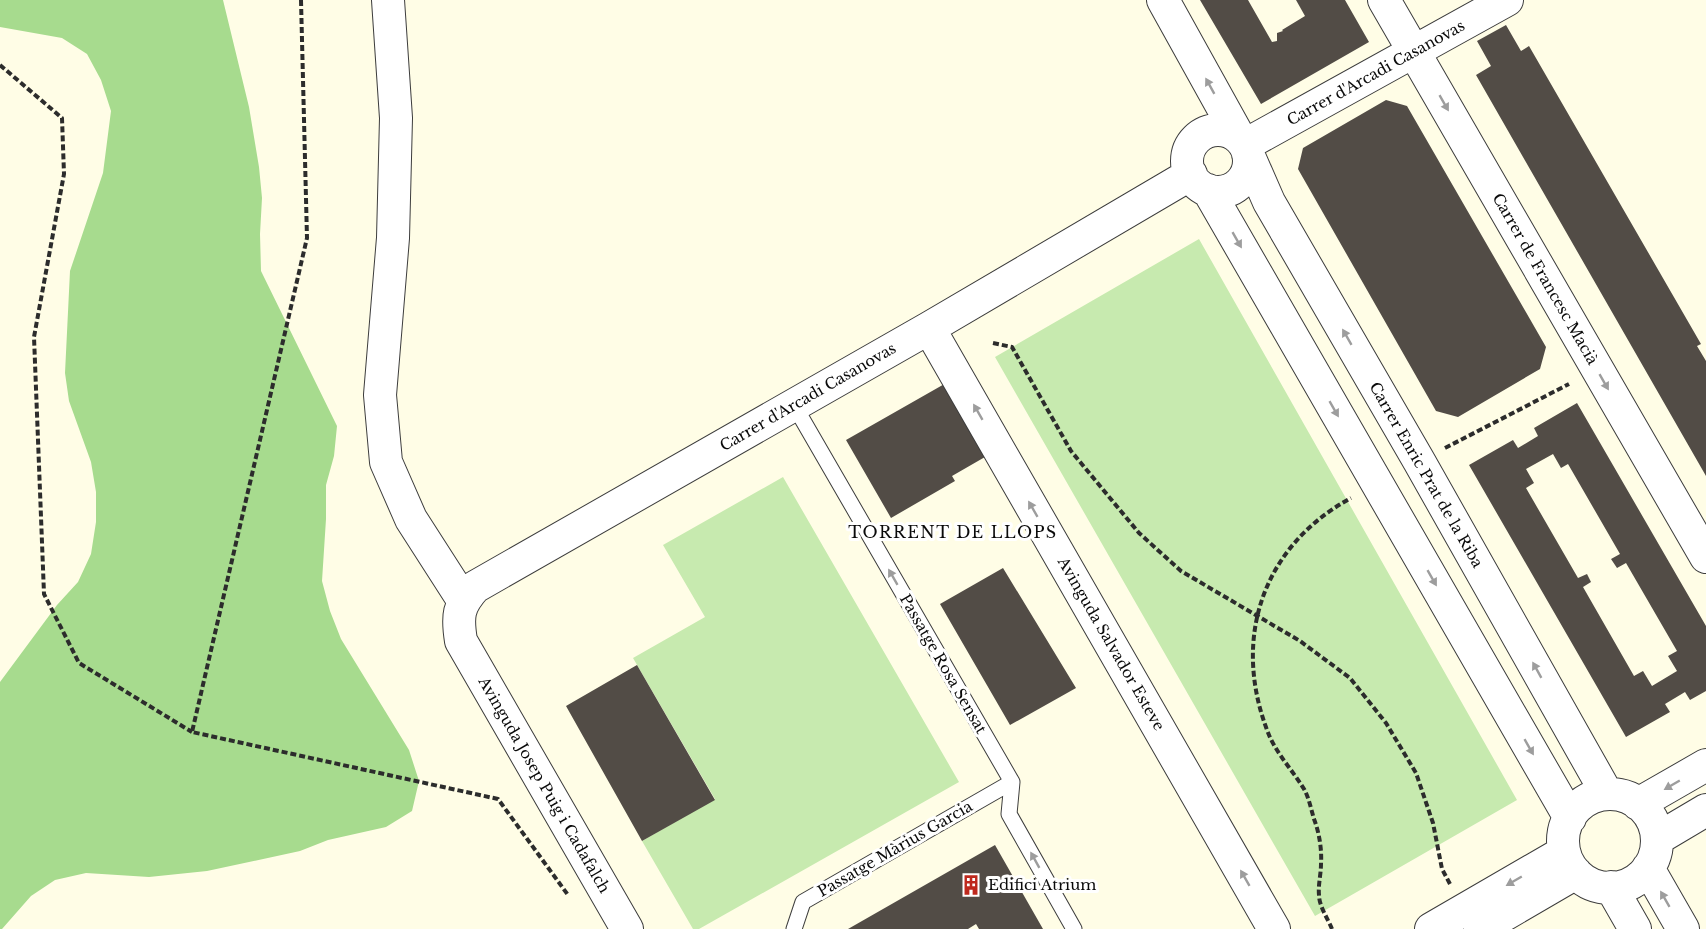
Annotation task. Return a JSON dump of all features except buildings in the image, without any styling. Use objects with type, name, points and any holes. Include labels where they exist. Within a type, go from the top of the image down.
[{"type":"street","points":[[388,0],[396,118],[393,238],[380,395],[386,462],[411,519],[463,600]]},
{"type":"street","name":"Carrer Enric Prat de la Riba","points":[[1163,0],[1244,145],[1269,202],[1419,461],[1607,795]]},
{"type":"street","name":"Carrer de Francesc Macià","points":[[1384,0],[1706,557]]},
{"type":"street","name":"Carrer d'Arcadi Casanovas","points":[[1244,145],[1507,0]]},
{"type":"street","points":[[1199,182],[1225,191],[1241,182],[1247,174],[1249,164],[1244,145],[1230,132],[1212,130],[1196,139],[1187,162],[1570,818]]},
{"type":"street","name":"Carrer d'Arcadi Casanovas","points":[[463,600],[475,587],[929,327],[1199,182]]},
{"type":"street","name":"Avinguda Salvador Esteve","points":[[929,327],[1274,929]]},
{"type":"street","name":"Avinguda Josep Puig i Cadafalch","points":[[463,600],[458,619],[461,640],[627,929]]},
{"type":"street","points":[[1638,804],[1706,765]]},
{"type":"street","points":[[1683,929],[1652,854],[1652,820],[1638,804],[1620,795],[1594,797],[1582,804],[1570,818],[1563,839],[1570,862],[1594,885],[1611,887],[1626,885],[1636,880],[1652,854],[1706,810]]},
{"type":"street","points":[[1431,929],[1472,919],[1570,862]]},
{"type":"street","points":[[1611,887],[1635,929]]},
{"type":"lane","name":"Passatge Rosa Sensat","points":[[794,405],[1012,782]]},
{"type":"lane","name":"Passatge Màrius Garcia","points":[[794,929],[803,902],[1012,782]]},
{"type":"lane","points":[[1012,782],[1010,814],[1074,929]]},
{"type":"path","points":[[192,732],[307,238],[301,0]]},
{"type":"path","points":[[0,65],[62,118],[64,174],[34,337],[44,594],[79,663],[192,732],[498,799],[573,901]]},
{"type":"path","points":[[993,343],[1012,347],[1071,451],[1139,532],[1181,571],[1300,641],[1350,678],[1386,723],[1416,773],[1433,823],[1442,868],[1472,919]]},
{"type":"path","points":[[1419,461],[1596,369]]},
{"type":"path","points":[[1332,929],[1318,898],[1322,860],[1317,827],[1305,791],[1270,737],[1257,697],[1252,658],[1256,617],[1266,585],[1289,548],[1331,509],[1377,484]]},
{"type":"green space","points":[[0,0],[223,0],[249,107],[259,167],[262,198],[261,271],[337,426],[334,456],[326,485],[322,581],[341,639],[409,750],[419,781],[412,811],[386,827],[328,840],[300,851],[207,871],[149,877],[86,873],[55,880],[31,896],[2,929],[0,929],[0,682],[57,605],[78,582],[91,554],[96,522],[96,492],[91,462],[69,401],[65,373],[70,271],[103,173],[111,111],[101,80],[87,54],[62,38],[0,27]]},
{"type":"green space","points":[[1199,239],[1517,800],[1315,916],[995,357]]},
{"type":"green space","points":[[783,477],[959,782],[699,929],[693,929],[642,841],[715,799],[633,658],[705,617],[663,545]]},
{"type":"place","name":"Edifici Atrium","points":[[971,885]]},
{"type":"district","name":"TORRENT DE LLOPS","points":[[953,532]]}]
